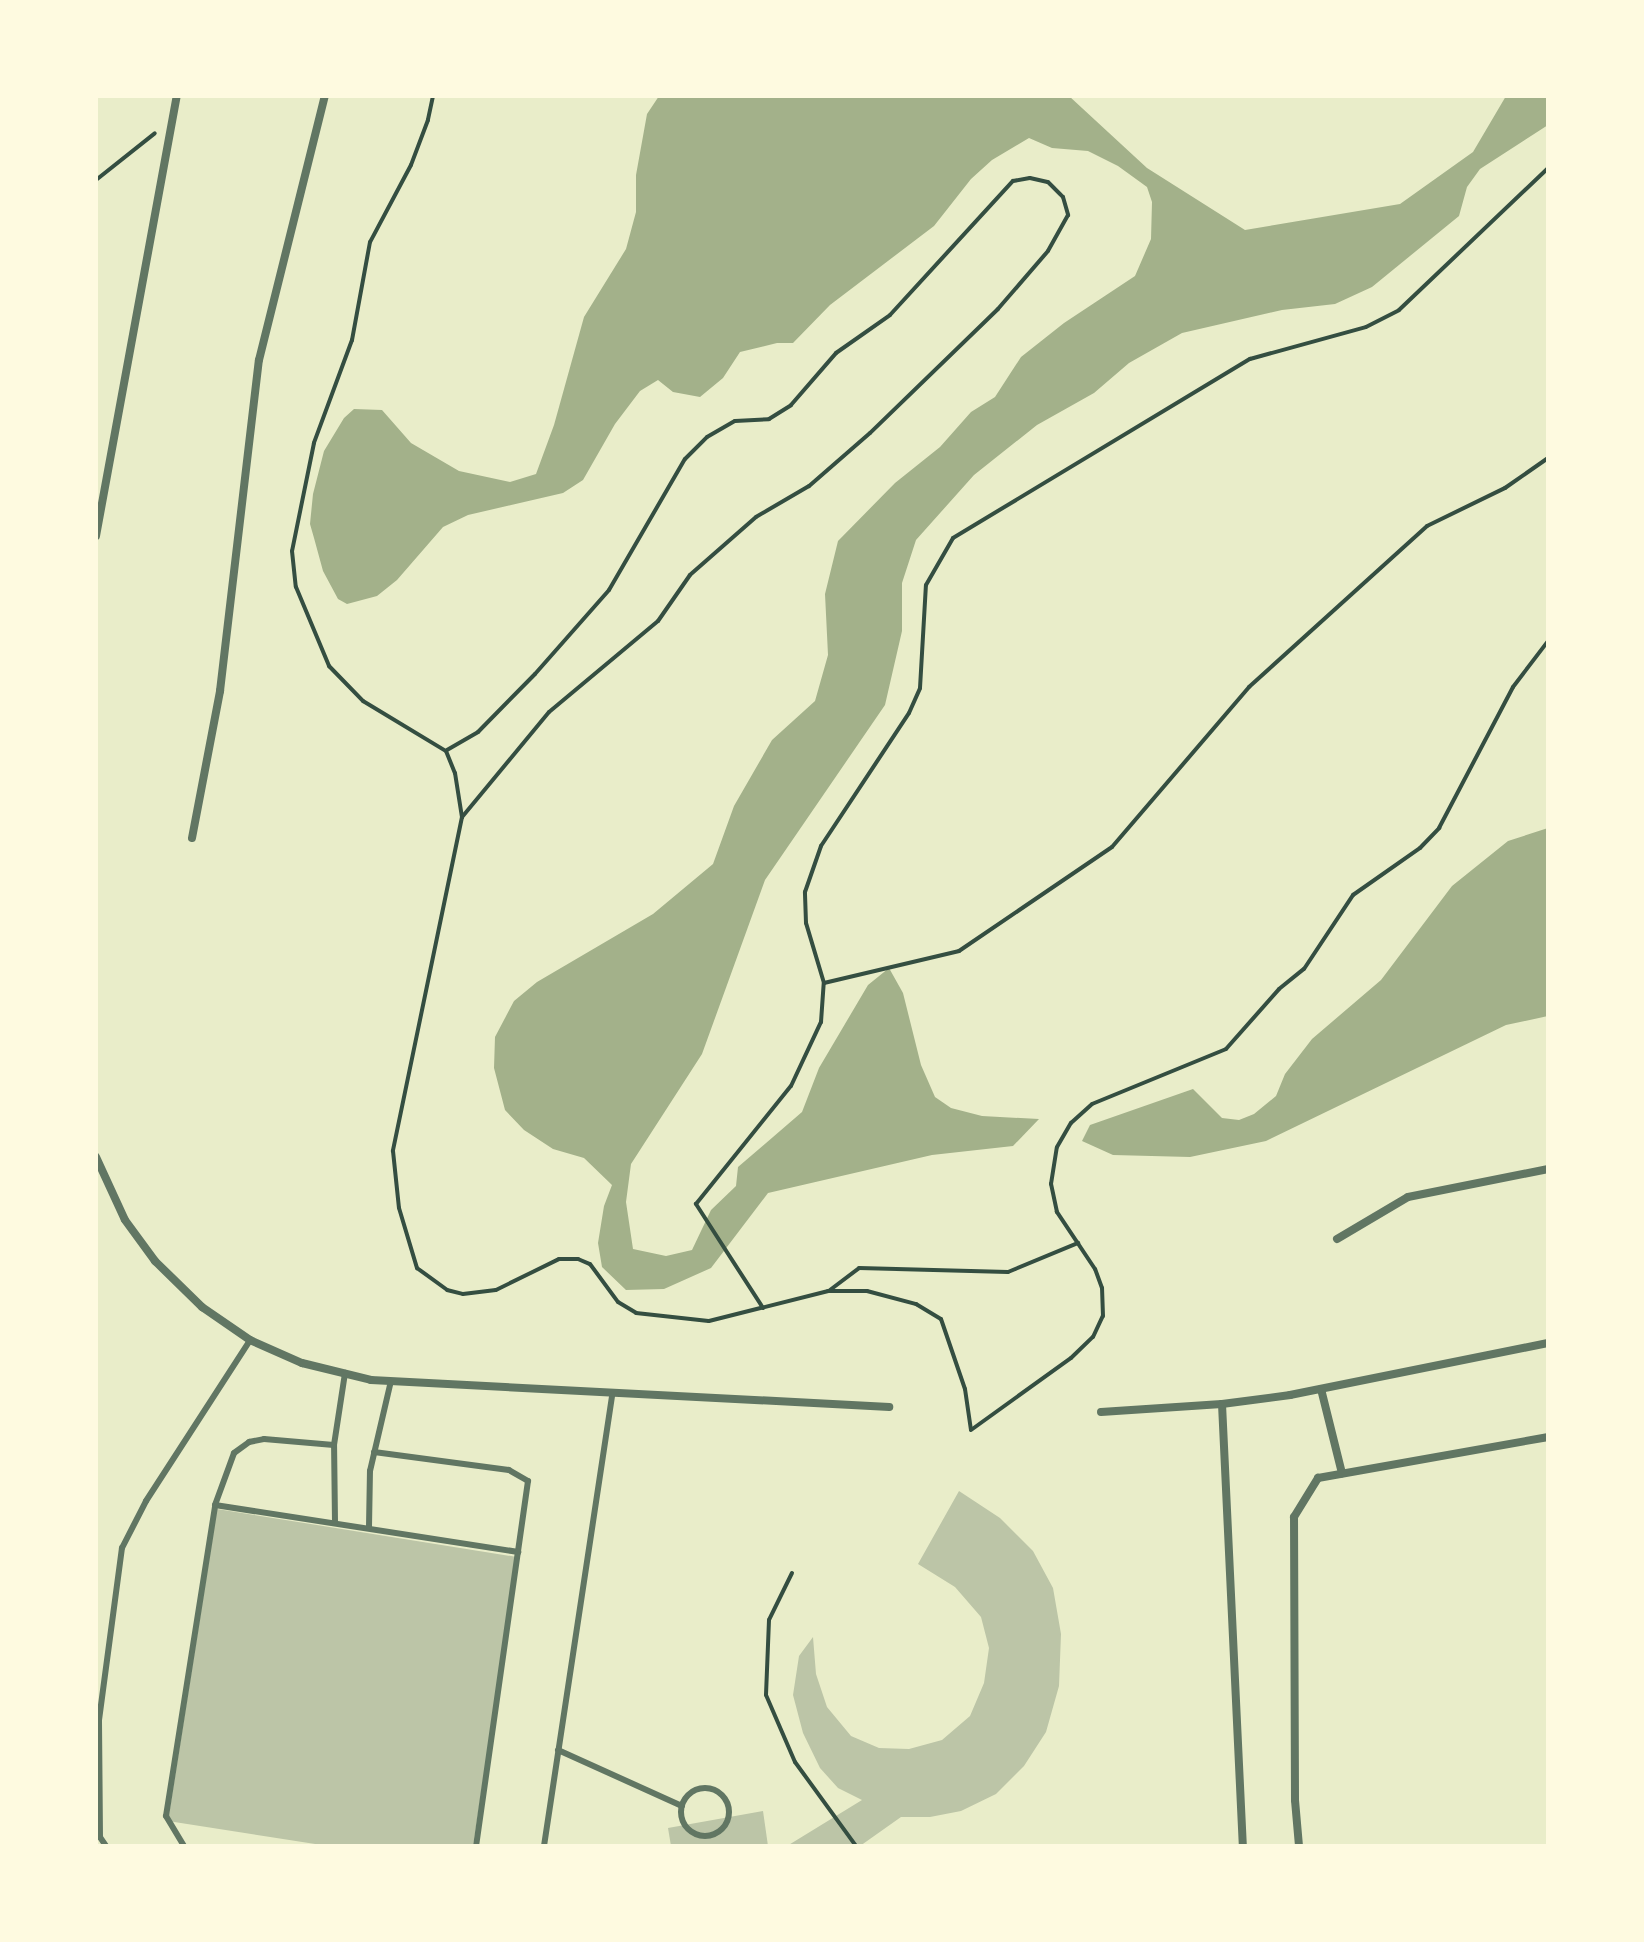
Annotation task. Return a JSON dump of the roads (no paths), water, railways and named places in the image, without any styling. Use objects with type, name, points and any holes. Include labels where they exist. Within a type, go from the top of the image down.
[{"type":"street","points":[[96,536],[177,96]]},
{"type":"street","points":[[192,838],[220,691],[259,360],[325,96]]},
{"type":"street","points":[[96,1157],[125,1220],[155,1261],[202,1307],[250,1340],[302,1363],[391,1381],[889,1407]]},
{"type":"street","points":[[1337,1239],[1408,1197],[1548,1169]]},
{"type":"street","points":[[1101,1412],[1222,1404],[1321,1389],[1548,1343]]},
{"type":"street","points":[[1321,1389],[1342,1473]]},
{"type":"street","points":[[1222,1404],[1243,1846]]},
{"type":"street","points":[[1299,1846],[1295,1800],[1294,1517],[1318,1478],[1548,1437]]},
{"type":"lane","points":[[106,1846],[100,1837],[99,1720],[122,1548],[146,1501],[250,1340]]},
{"type":"lane","points":[[335,1522],[334,1445],[345,1373]]},
{"type":"lane","points":[[369,1527],[370,1471],[391,1381]]},
{"type":"lane","points":[[544,1846],[613,1392]]},
{"type":"lane","points":[[184,1846],[166,1816],[215,1505],[234,1453],[249,1442],[264,1439],[334,1445]]},
{"type":"lane","points":[[374,1452],[509,1470],[528,1481],[476,1846]]},
{"type":"lane","points":[[215,1505],[518,1552]]},
{"type":"lane","points":[[558,1750],[682,1806]]},
{"type":"lane","points":[[709,1789],[727,1803],[728,1818],[714,1835],[698,1835],[685,1826],[682,1806],[694,1791],[709,1789]]}]
